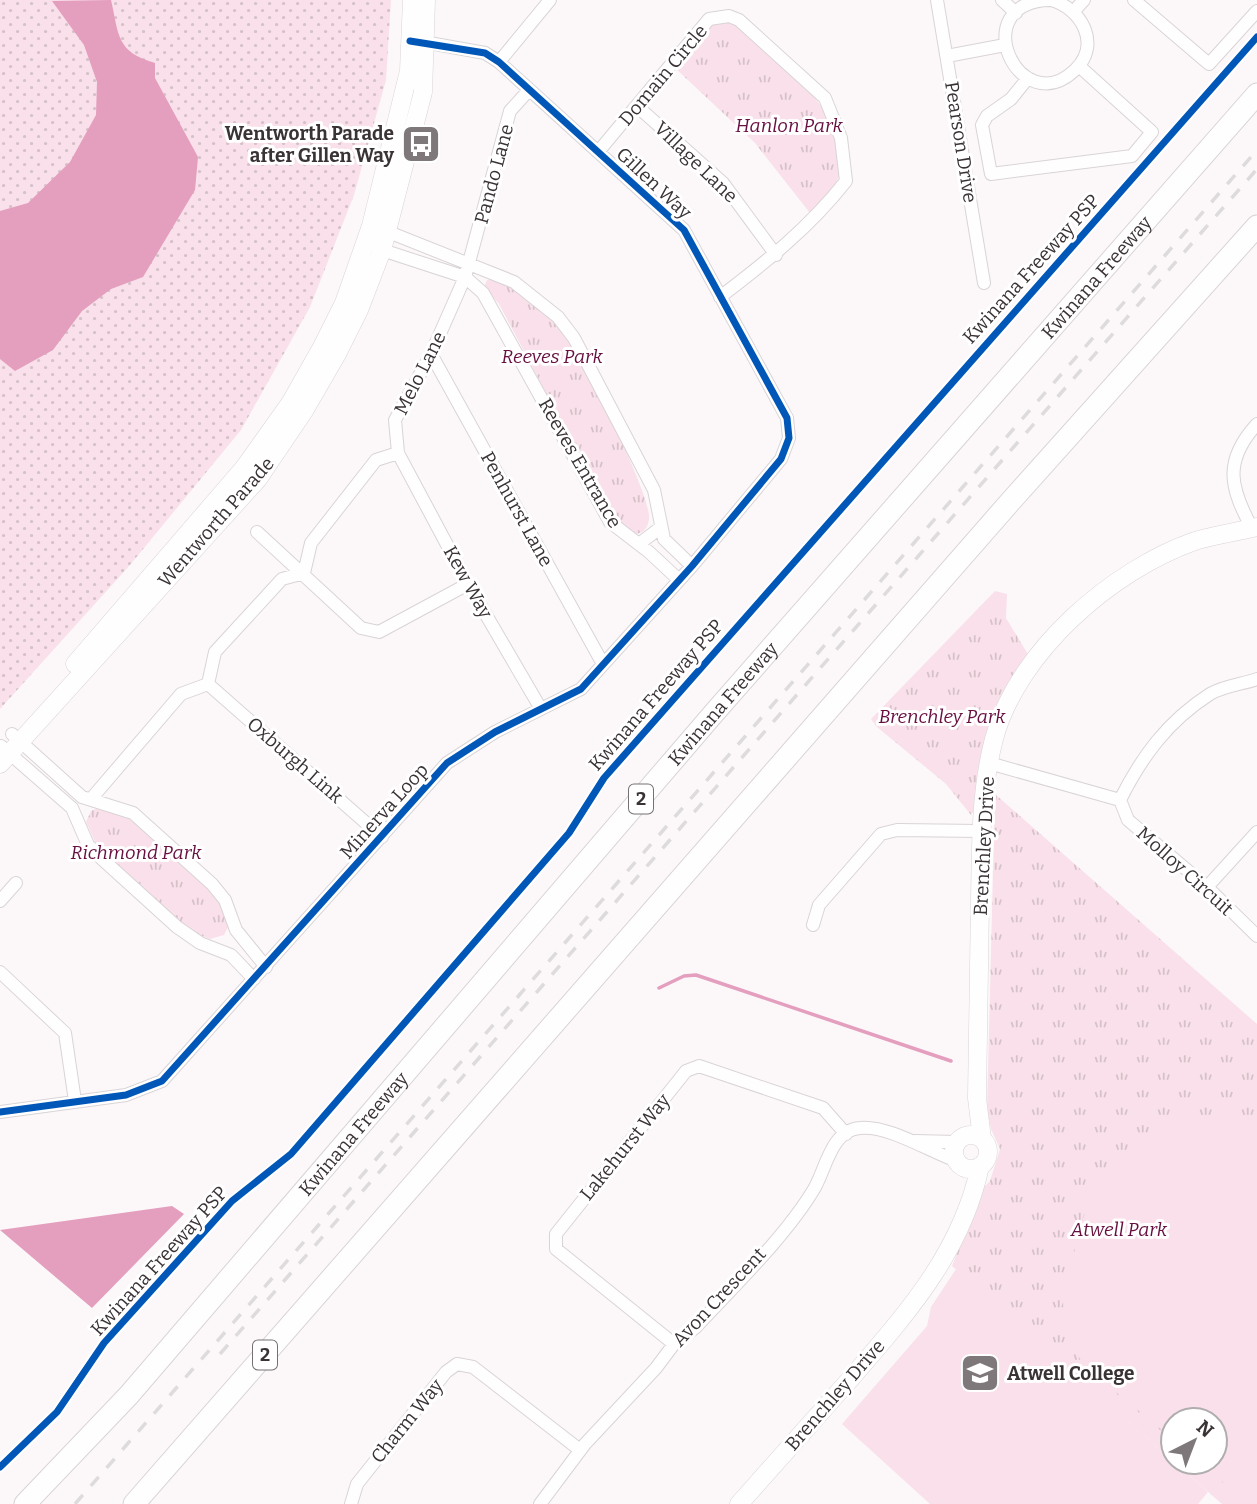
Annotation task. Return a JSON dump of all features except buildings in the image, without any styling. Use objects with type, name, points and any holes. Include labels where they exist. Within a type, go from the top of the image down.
[{"type":"highway","name":"Kwinana Freeway","points":[[25,1504],[129,1395],[723,702],[1257,94]]},
{"type":"highway","name":"2","points":[[134,1504],[1010,502],[1257,226]]},
{"type":"street","name":"Wentworth Parade","points":[[412,0],[418,41]]},
{"type":"street","name":"Wentworth Parade","points":[[7,748],[252,457],[291,402],[322,348],[374,247],[426,0]]},
{"type":"street","points":[[499,62],[550,0]]},
{"type":"street","name":"Pearson Drive","points":[[937,0],[984,283]]},
{"type":"street","points":[[1002,0],[1016,13]]},
{"type":"street","points":[[1051,0],[1074,11],[1082,20],[1087,43],[1079,66],[1056,81],[1028,78],[1009,59],[1005,45],[1005,33],[1016,13],[1026,5],[1051,0]]},
{"type":"street","points":[[1074,11],[1084,0]]},
{"type":"street","points":[[1134,0],[1209,64],[1257,11]]},
{"type":"street","name":"Domain Circle","points":[[598,152],[638,107],[688,41],[709,19],[718,16],[739,20],[825,98],[841,138],[846,181],[828,204],[776,254],[720,297]]},
{"type":"street","name":"Gillen Way","points":[[418,41],[485,53],[499,62],[684,230],[787,418],[789,438]]},
{"type":"street","points":[[947,56],[1005,45]]},
{"type":"street","points":[[1028,78],[982,125],[991,174],[1132,156],[1152,132],[1079,66]]},
{"type":"street","name":"Pando Lane","points":[[468,271],[510,111],[529,90]]},
{"type":"street","name":"Village Lane","points":[[638,107],[723,183],[776,254]]},
{"type":"street","name":"Reeves Entrance","points":[[379,228],[468,271],[483,293],[610,522],[678,579]]},
{"type":"street","name":"Reeves Entrance","points":[[374,247],[514,282],[558,317],[574,338],[653,489],[664,538],[692,566]]},
{"type":"street","name":"Melo Lane","points":[[398,453],[395,420],[431,354],[468,271]]},
{"type":"street","name":"Penhurst Lane","points":[[431,354],[603,664]]},
{"type":"street","points":[[1255,528],[1235,496],[1233,461],[1247,434],[1257,424]]},
{"type":"street","name":"Minerva Loop","points":[[0,1112],[126,1095],[162,1081],[267,967],[447,763],[495,732],[581,688],[692,566],[781,459],[789,438]]},
{"type":"street","points":[[304,573],[311,543],[376,460],[398,453]]},
{"type":"street","name":"Kew Way","points":[[398,453],[468,584],[541,709]]},
{"type":"street","points":[[639,544],[660,528]]},
{"type":"street","name":"Brenchley Drive","points":[[982,1139],[978,1098],[981,831],[989,763],[1005,708],[1024,676],[1054,638],[1106,588],[1147,563],[1195,541],[1255,528]]},
{"type":"street","points":[[257,532],[361,628],[379,632],[468,584]]},
{"type":"street","points":[[91,799],[181,694],[208,684],[215,652],[282,579],[304,573]]},
{"type":"street","points":[[989,763],[1120,800],[1140,759],[1172,724],[1212,693],[1257,679]]},
{"type":"street","name":"Oxburgh Link","points":[[208,684],[382,836]]},
{"type":"street","points":[[7,748],[82,797],[133,813],[212,884],[225,900],[236,930],[267,967]]},
{"type":"street","points":[[7,748],[72,808],[88,845],[102,859],[177,927],[200,943],[231,955],[254,979]]},
{"type":"street","name":"Molloy Circuit","points":[[1120,800],[1128,820],[1207,887],[1257,936]]},
{"type":"street","points":[[813,925],[819,905],[826,895],[881,834],[897,830],[981,831]]},
{"type":"street","points":[[1207,887],[1257,832]]},
{"type":"street","points":[[0,901],[16,883]]},
{"type":"street","points":[[218,949],[236,930]]},
{"type":"street","points":[[0,972],[65,1033],[75,1101]]},
{"type":"street","name":"Lakehurst Way","points":[[674,1344],[556,1249],[554,1242],[556,1234],[678,1081],[690,1067],[699,1066],[823,1108],[846,1134]]},
{"type":"street","name":"Brenchley Drive","points":[[960,1140],[978,1098]]},
{"type":"street","points":[[846,1134],[860,1128],[908,1140],[967,1165]]},
{"type":"street","name":"Avon Crescent","points":[[540,1504],[580,1450],[674,1344],[695,1328],[806,1203],[823,1174],[833,1145],[846,1134]]},
{"type":"street","points":[[908,1140],[960,1140],[973,1135],[982,1139],[988,1153],[967,1165]]},
{"type":"street","points":[[960,1140],[954,1152],[967,1165]]},
{"type":"street","name":"Brenchley Drive","points":[[739,1504],[920,1299],[945,1257],[966,1208],[967,1165]]},
{"type":"street","name":"Charm Way","points":[[351,1504],[357,1484],[446,1372],[457,1364],[473,1367],[580,1450]]},
{"type":"green space","points":[[0,0],[391,0],[386,80],[354,195],[310,307],[241,430],[130,565],[0,709]]},
{"type":"green space","name":"Hanlon Park","points":[[722,21],[735,24],[790,71],[822,108],[833,128],[839,151],[839,176],[836,184],[810,213],[755,143],[674,67],[709,26]]},
{"type":"green space","name":"Reeves Park","points":[[492,279],[538,306],[570,342],[613,423],[639,483],[649,519],[642,532],[632,534],[610,514],[499,304],[484,287],[487,280]]},
{"type":"green space","name":"Brenchley Park","points":[[995,591],[1007,594],[1006,618],[1029,656],[991,724],[978,770],[976,807],[971,815],[946,784],[877,727],[871,719]]},
{"type":"green space","name":"Atwell Park","points":[[995,794],[1257,1024],[1257,1504],[1222,1504],[1190,1476],[1229,1476],[1229,1406],[1159,1406],[1159,1449],[952,1266],[984,1187],[990,1181],[1000,1149],[991,1129],[987,1110]]},
{"type":"green space","name":"Richmond Park","points":[[98,808],[123,812],[140,824],[220,900],[229,925],[224,935],[210,939],[191,932],[97,846],[86,822],[91,811]]},
{"type":"green space","points":[[1199,1116],[1257,1125],[1257,1504],[1248,1504],[1216,1476],[1229,1476],[1229,1406],[1159,1406],[1159,1428],[1084,1366],[1066,1334],[1063,1303],[1080,1226],[1091,1198],[1144,1138],[1169,1124]]},
{"type":"green space","name":"Atwell College","points":[[956,1269],[1159,1449],[1159,1476],[1190,1476],[1208,1492],[1198,1504],[930,1504],[842,1424],[927,1326],[931,1307]]},
{"type":"shaded area","points":[[111,0],[121,40],[133,53],[155,63],[155,78],[198,157],[195,190],[143,277],[111,289],[82,311],[53,350],[15,371],[0,359],[0,211],[28,203],[70,162],[96,115],[97,82],[84,45],[52,1]]},
{"type":"shaded area","points":[[172,1206],[184,1214],[92,1308],[0,1230]]},
{"type":"waterway","points":[[659,988],[684,976],[696,975],[951,1061]]},
{"type":"railway","points":[[75,1504],[1257,150]]},
{"type":"railway","points":[[220,1354],[1257,169]]},
{"type":"cycle path","name":"Kwinana Freeway PSP","points":[[0,1467],[57,1412],[104,1343],[232,1201],[291,1154],[569,833],[604,778],[1257,37]]},
{"type":"cycle path","points":[[0,1112],[126,1095],[162,1081],[447,763],[495,732],[581,689],[692,566],[781,459],[789,438],[787,418],[684,230],[499,62],[485,53],[410,41]]},
{"type":"place","name":"Wentworth Parade after Gillen Way","points":[[421,144]]},
{"type":"place","name":"Atwell College","points":[[980,1373]]}]
